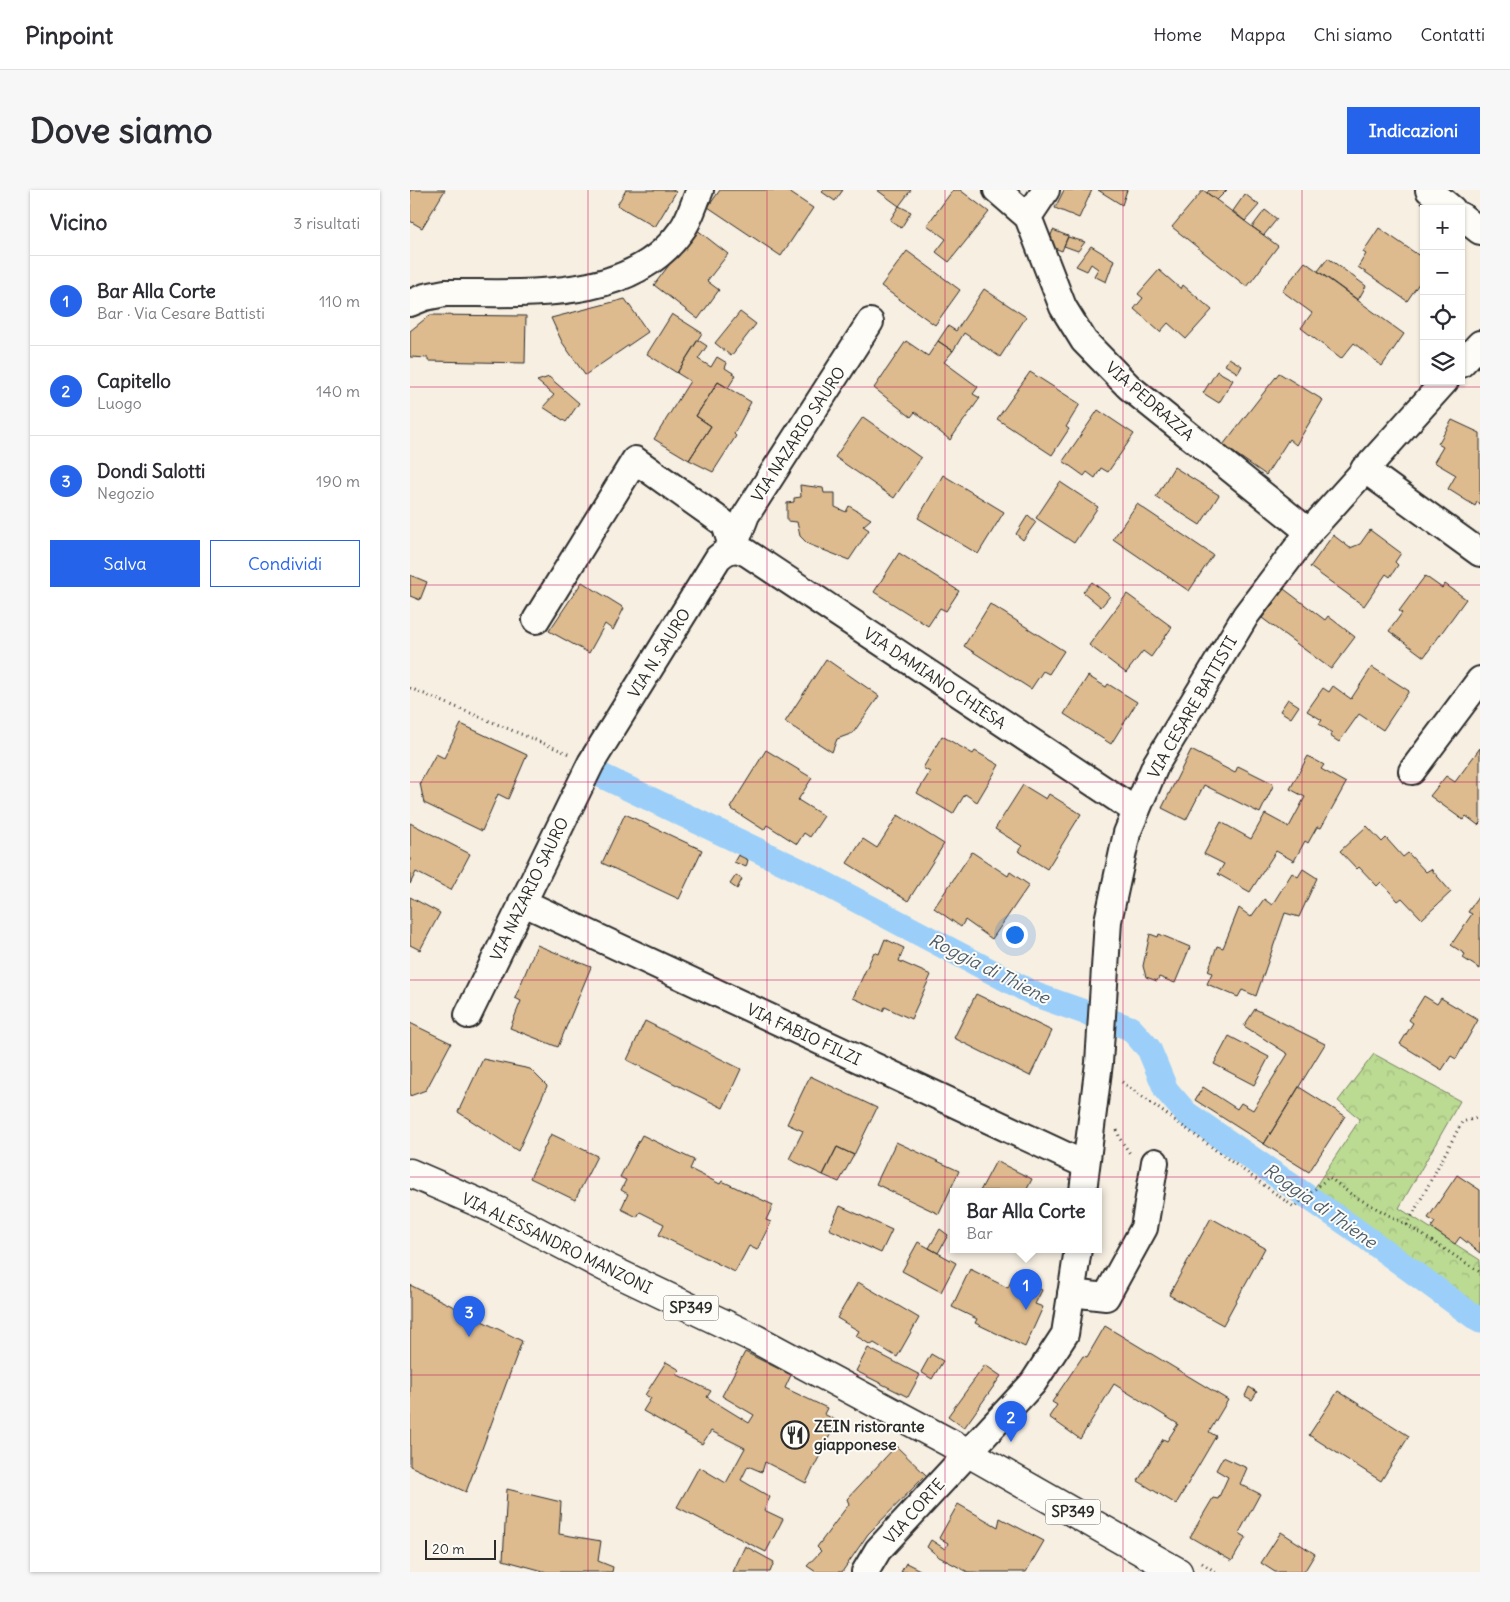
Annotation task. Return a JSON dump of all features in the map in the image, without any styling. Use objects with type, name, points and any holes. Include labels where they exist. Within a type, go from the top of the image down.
[{"type":"main road","name":"VIA ALESSANDRO MANZONI","points":[[410,1173],[498,1211],[605,1267],[754,1338],[967,1452],[1178,1572]]},
{"type":"street","points":[[410,303],[425,297],[445,294],[575,290],[611,281],[650,262],[682,231],[700,190]]},
{"type":"street","name":"VIA PEDRAZZA","points":[[997,190],[1028,217],[1063,307],[1084,341],[1129,387],[1309,532]]},
{"type":"street","points":[[1028,217],[1046,190]]},
{"type":"street","points":[[1429,190],[1447,205]]},
{"type":"street","points":[[1465,219],[1480,232]]},
{"type":"street","name":"VIA NAZARIO SAURO","points":[[733,549],[746,515],[870,322]]},
{"type":"street","points":[[1465,360],[1480,344]]},
{"type":"street","name":"VIA CESARE BATTISTI","points":[[1083,1188],[1099,1059],[1108,921],[1119,862],[1136,811],[1156,764],[1246,615],[1309,532],[1364,469],[1442,385]]},
{"type":"street","points":[[536,620],[636,460],[725,524],[733,549]]},
{"type":"street","points":[[1364,469],[1480,553]]},
{"type":"street","name":"VIA N. SAURO","points":[[591,763],[718,558],[725,552],[733,549]]},
{"type":"street","name":"VIA DAMIANO CHIESA","points":[[733,549],[747,553],[1136,811]]},
{"type":"street","points":[[1412,771],[1480,680]]},
{"type":"street","name":"VIA NAZARIO SAURO","points":[[468,1015],[591,763]]},
{"type":"street","name":"VIA FABIO FILZI","points":[[522,902],[1086,1165]]},
{"type":"street","points":[[1071,1293],[1106,1297],[1144,1228],[1154,1162]]},
{"type":"street","points":[[967,1452],[1033,1382],[1065,1334],[1077,1253]]},
{"type":"street","name":"VIA CORTE","points":[[865,1572],[878,1550],[967,1452]]},
{"type":"path","points":[[410,688],[591,763]]},
{"type":"path","points":[[1099,1059],[1124,1084],[1294,1207],[1326,1178],[1372,1208],[1406,1225],[1480,1272]]},
{"type":"path","points":[[1122,1092],[1124,1084]]},
{"type":"path","points":[[1406,1225],[1462,1122],[1480,1117]]},
{"type":"path","points":[[1115,1124],[1120,1140],[1134,1159],[1154,1162]]},
{"type":"green space","points":[[1374,1054],[1460,1101],[1399,1208],[1480,1260],[1480,1315],[1312,1192],[1360,1119],[1338,1101]]},
{"type":"building","points":[[410,190],[445,190],[422,228],[410,221]]},
{"type":"building","points":[[626,190],[673,190],[676,192],[655,227],[617,205]]},
{"type":"building","points":[[720,190],[786,190],[813,208],[781,256],[708,207]]},
{"type":"building","points":[[824,190],[843,190],[835,201],[822,192]]},
{"type":"building","points":[[877,190],[911,190],[899,206]]},
{"type":"building","points":[[953,190],[960,190],[989,212],[949,262],[936,252],[946,239],[927,225]]},
{"type":"building","points":[[1064,190],[1092,190],[1079,218],[1055,208]]},
{"type":"building","points":[[1098,190],[1127,190],[1122,205]]},
{"type":"building","points":[[1203,190],[1278,246],[1247,287],[1172,227]]},
{"type":"building","points":[[1209,190],[1227,190],[1217,200],[1207,193]]},
{"type":"building","points":[[1245,194],[1259,205],[1245,221],[1233,211]]},
{"type":"building","points":[[899,206],[911,212],[901,228],[890,220]]},
{"type":"building","points":[[1265,210],[1277,219],[1264,235],[1252,227]]},
{"type":"building","points":[[1379,228],[1420,256],[1420,282],[1407,301],[1358,267],[1366,254],[1363,252]]},
{"type":"building","points":[[696,229],[728,254],[707,281],[719,290],[698,319],[654,285]]},
{"type":"building","points":[[1053,230],[1068,236],[1062,251],[1047,245]]},
{"type":"building","points":[[1068,237],[1085,242],[1078,251],[1064,246]]},
{"type":"building","points":[[1091,246],[1114,260],[1106,282],[1094,276],[1098,269],[1091,264],[1087,271],[1076,266]]},
{"type":"building","points":[[907,251],[960,290],[935,325],[881,286]]},
{"type":"building","points":[[1328,258],[1366,286],[1358,300],[1318,271]]},
{"type":"building","points":[[1305,262],[1404,334],[1382,366],[1354,343],[1341,359],[1301,328],[1312,313],[1282,291]]},
{"type":"building","points":[[1159,270],[1181,289],[1183,285],[1212,310],[1186,339],[1168,323],[1160,332],[1134,309],[1143,298],[1138,294]]},
{"type":"building","points":[[984,289],[1026,317],[1000,357],[964,333],[953,351],[938,341],[948,326],[956,331]]},
{"type":"building","points":[[625,299],[648,332],[585,375],[562,342],[551,318]]},
{"type":"building","points":[[740,312],[756,324],[731,356],[715,343]]},
{"type":"building","points":[[672,314],[702,333],[677,373],[647,354]]},
{"type":"building","points":[[430,315],[526,316],[525,363],[428,361],[428,358],[410,357],[410,331]]},
{"type":"building","points":[[698,340],[707,346],[698,359],[711,367],[717,357],[727,363],[725,368],[736,375],[728,388],[718,382],[696,416],[711,426],[689,460],[654,439],[690,381],[677,373]]},
{"type":"building","points":[[906,341],[928,356],[938,341],[953,351],[944,362],[978,387],[973,394],[980,398],[950,440],[915,412],[911,417],[874,388]]},
{"type":"building","points":[[1229,358],[1242,366],[1238,373],[1225,365]]},
{"type":"building","points":[[1217,371],[1233,380],[1219,403],[1203,393]]},
{"type":"building","points":[[1030,372],[1080,404],[1066,427],[1069,429],[1052,455],[997,419]]},
{"type":"building","points":[[1279,373],[1323,400],[1296,445],[1289,439],[1266,475],[1223,445]]},
{"type":"building","points":[[549,377],[579,403],[566,422],[543,407],[554,395],[537,381]]},
{"type":"building","points":[[718,382],[751,402],[734,434],[736,436],[713,472],[689,460],[711,426],[696,416]]},
{"type":"building","points":[[1098,410],[1134,434],[1108,472],[1101,468],[1095,478],[1087,472],[1084,476],[1063,461]]},
{"type":"building","points":[[863,417],[921,458],[894,498],[835,457]]},
{"type":"building","points":[[1452,420],[1480,433],[1480,504],[1477,502],[1475,506],[1448,489],[1456,475],[1434,462],[1443,447],[1438,444]]},
{"type":"building","points":[[1174,467],[1219,495],[1200,525],[1156,497]]},
{"type":"building","points":[[943,475],[1004,512],[978,554],[918,518]]},
{"type":"building","points":[[1060,482],[1098,507],[1074,543],[1036,518]]},
{"type":"building","points":[[800,485],[823,488],[824,493],[835,493],[835,507],[846,512],[849,506],[871,519],[863,526],[869,530],[849,560],[808,544],[800,536],[797,522],[787,521],[787,503],[794,502],[794,498],[801,497]]},
{"type":"building","points":[[1137,504],[1213,555],[1189,591],[1113,539]]},
{"type":"building","points":[[1028,515],[1036,522],[1023,540],[1016,534]]},
{"type":"building","points":[[1370,530],[1401,553],[1395,562],[1398,565],[1390,577],[1386,574],[1364,606],[1310,567],[1333,535],[1350,548],[1360,544]]},
{"type":"building","points":[[899,553],[959,591],[946,611],[940,608],[928,626],[874,592]]},
{"type":"building","points":[[410,575],[427,582],[420,600],[410,596]]},
{"type":"building","points":[[1425,576],[1442,588],[1445,584],[1466,599],[1424,657],[1389,631],[1402,613],[1399,611]]},
{"type":"building","points":[[582,582],[624,608],[613,630],[605,624],[589,653],[549,631]]},
{"type":"building","points":[[1092,582],[1110,596],[1101,607],[1083,592]]},
{"type":"building","points":[[1284,589],[1325,620],[1328,616],[1355,637],[1331,669],[1262,618]]},
{"type":"building","points":[[1127,594],[1172,627],[1151,657],[1143,651],[1126,673],[1089,645]]},
{"type":"building","points":[[990,604],[1064,651],[1049,674],[1043,671],[1031,689],[964,646]]},
{"type":"building","points":[[826,659],[879,696],[853,733],[837,739],[832,752],[785,722]]},
{"type":"building","points":[[1372,667],[1409,691],[1383,730],[1359,714],[1339,742],[1330,736],[1332,733],[1319,724],[1322,720],[1307,711],[1323,688],[1329,692],[1333,686],[1351,699]]},
{"type":"building","points":[[1088,676],[1106,687],[1108,684],[1137,702],[1111,744],[1064,714]]},
{"type":"building","points":[[1288,699],[1299,706],[1291,718],[1280,711]]},
{"type":"building","points":[[461,724],[527,755],[508,799],[498,794],[482,831],[424,803],[420,783],[436,754],[444,758]]},
{"type":"building","points":[[942,736],[973,754],[975,751],[999,765],[977,802],[965,794],[953,814],[917,793],[930,772],[923,768]]},
{"type":"building","points":[[1480,748],[1480,823],[1478,825],[1466,816],[1463,820],[1430,796],[1446,776],[1455,782]]},
{"type":"building","points":[[766,750],[812,778],[798,800],[824,816],[810,837],[804,833],[797,844],[767,825],[764,830],[730,808]]},
{"type":"building","points":[[1191,750],[1235,773],[1238,766],[1274,784],[1260,813],[1204,785],[1186,820],[1162,808]]},
{"type":"building","points":[[1308,756],[1324,765],[1321,769],[1346,783],[1321,828],[1317,827],[1308,843],[1305,841],[1294,861],[1276,851],[1250,892],[1218,874],[1224,864],[1204,854],[1221,822],[1251,839],[1265,814],[1289,827],[1305,797],[1290,789]]},
{"type":"building","points":[[1023,785],[1046,799],[1049,794],[1081,814],[1047,869],[1018,851],[1022,846],[995,829]]},
{"type":"building","points":[[625,814],[702,850],[679,899],[602,863]]},
{"type":"building","points":[[898,815],[944,844],[908,901],[847,863],[863,839],[877,848]]},
{"type":"building","points":[[410,823],[470,854],[451,890],[416,872],[410,884]]},
{"type":"building","points":[[1367,826],[1382,842],[1386,838],[1403,857],[1408,853],[1426,872],[1431,869],[1451,892],[1422,919],[1402,898],[1398,901],[1381,882],[1377,886],[1340,851]]},
{"type":"building","points":[[972,852],[1008,876],[1010,872],[1029,885],[992,939],[965,920],[961,927],[934,908]]},
{"type":"building","points":[[738,855],[748,860],[746,867],[734,862]]},
{"type":"building","points":[[1303,869],[1317,878],[1299,917],[1285,913],[1256,996],[1242,990],[1238,997],[1207,984],[1212,973],[1208,971],[1217,946],[1223,948],[1239,908],[1251,917],[1264,899],[1272,905],[1292,873],[1298,877]]},
{"type":"building","points":[[736,875],[742,879],[737,889],[730,884]]},
{"type":"building","points":[[1480,894],[1480,969],[1463,958],[1465,954],[1451,945],[1472,914],[1468,912]]},
{"type":"building","points":[[410,897],[440,913],[420,950],[410,945]]},
{"type":"building","points":[[1150,934],[1158,937],[1159,934],[1190,947],[1175,983],[1159,977],[1157,981],[1146,977],[1143,966]]},
{"type":"building","points":[[885,939],[904,948],[899,961],[931,975],[911,1019],[885,1007],[883,1011],[853,998],[874,952],[879,954]]},
{"type":"building","points":[[537,945],[591,967],[558,1047],[510,1028],[521,1001],[515,998]]},
{"type":"building","points":[[976,994],[1052,1031],[1030,1076],[954,1038]]},
{"type":"building","points":[[1424,996],[1437,1004],[1441,998],[1478,1020],[1456,1059],[1451,1056],[1442,1070],[1400,1044],[1413,1023],[1409,1020]]},
{"type":"building","points":[[1255,1009],[1325,1044],[1264,1144],[1195,1100],[1203,1087],[1237,1109],[1241,1103],[1253,1110],[1288,1054],[1244,1026]]},
{"type":"building","points":[[645,1021],[741,1069],[723,1108],[627,1060]]},
{"type":"building","points":[[410,1023],[451,1043],[426,1090],[410,1096]]},
{"type":"building","points":[[1229,1036],[1269,1057],[1254,1085],[1214,1064]]},
{"type":"building","points":[[483,1059],[530,1069],[547,1086],[518,1151],[458,1112]]},
{"type":"building","points":[[810,1076],[877,1108],[854,1155],[837,1147],[823,1175],[789,1159],[803,1131],[787,1124]]},
{"type":"building","points":[[1299,1087],[1345,1116],[1309,1172],[1264,1144]]},
{"type":"building","points":[[551,1134],[597,1156],[575,1200],[530,1178]]},
{"type":"building","points":[[642,1135],[694,1160],[690,1169],[720,1184],[722,1181],[773,1205],[766,1220],[771,1222],[757,1250],[749,1246],[735,1272],[659,1235],[664,1224],[640,1212],[637,1217],[621,1209],[628,1194],[621,1190],[626,1180],[620,1177]]},
{"type":"building","points":[[896,1142],[959,1171],[939,1214],[876,1184]]},
{"type":"building","points":[[837,1147],[854,1155],[839,1182],[823,1175]]},
{"type":"building","points":[[996,1161],[1032,1179],[1028,1188],[982,1188]]},
{"type":"building","points":[[1457,1175],[1480,1190],[1480,1253],[1460,1237],[1455,1244],[1431,1228],[1435,1222],[1428,1218]]},
{"type":"building","points":[[840,1206],[892,1230],[881,1253],[829,1229]]},
{"type":"building","points":[[1211,1218],[1265,1248],[1223,1325],[1169,1295]]},
{"type":"building","points":[[940,1229],[948,1235],[938,1253],[929,1248]]},
{"type":"building","points":[[918,1242],[956,1263],[941,1292],[902,1271]]},
{"type":"building","points":[[970,1269],[1008,1288],[1013,1276],[1042,1290],[1035,1304],[1043,1307],[1025,1347],[975,1323],[977,1319],[952,1307]]},
{"type":"building","points":[[858,1282],[919,1318],[897,1357],[874,1343],[871,1345],[856,1336],[859,1331],[837,1318]]},
{"type":"building","points":[[410,1285],[522,1341],[466,1492],[410,1466]]},
{"type":"building","points":[[1105,1326],[1228,1400],[1209,1432],[1216,1436],[1176,1504],[1138,1481],[1163,1439],[1167,1441],[1178,1424],[1114,1384],[1080,1439],[1049,1417],[1057,1405],[1052,1402],[1083,1356],[1087,1357]]},
{"type":"building","points":[[868,1348],[920,1375],[908,1397],[856,1371]]},
{"type":"building","points":[[745,1352],[791,1375],[785,1388],[827,1408],[824,1414],[837,1421],[806,1483],[765,1462],[762,1472],[748,1466],[741,1480],[770,1497],[764,1510],[783,1519],[766,1552],[677,1507],[699,1467],[726,1483],[745,1448],[711,1431],[702,1444],[643,1411],[651,1398],[645,1395],[666,1362],[680,1370],[676,1374],[711,1391],[707,1397],[749,1423],[754,1415],[722,1396]]},
{"type":"building","points":[[931,1354],[943,1361],[932,1379],[921,1372]]},
{"type":"building","points":[[985,1365],[1001,1376],[964,1428],[948,1416]]},
{"type":"building","points":[[1249,1387],[1257,1392],[1252,1400],[1245,1396]]},
{"type":"building","points":[[1338,1391],[1409,1436],[1381,1481],[1309,1435]]},
{"type":"building","points":[[896,1446],[926,1475],[868,1534],[842,1572],[816,1572],[807,1566],[821,1551],[817,1547],[849,1504],[847,1499]]},
{"type":"building","points":[[1223,1457],[1247,1468],[1240,1484],[1260,1494],[1239,1533],[1246,1537],[1232,1561],[1190,1537],[1213,1498],[1218,1499],[1228,1477],[1216,1470]]},
{"type":"building","points":[[507,1489],[561,1502],[559,1534],[601,1541],[598,1561],[613,1567],[612,1572],[547,1572],[503,1560]]},
{"type":"building","points":[[958,1504],[998,1527],[1000,1518],[1044,1541],[1026,1572],[968,1572],[939,1557],[927,1547],[931,1540],[945,1549],[948,1543],[939,1538]]},
{"type":"building","points":[[1281,1532],[1315,1554],[1304,1572],[1275,1572],[1261,1563]]},
{"type":"building","points":[[745,1546],[774,1562],[770,1572],[733,1572]]},
{"type":"building","points":[[906,1563],[924,1572],[901,1572]]},
{"type":"waterway","name":"Roggia di Thiene","points":[[598,774],[801,871],[1036,995],[1130,1028],[1149,1049],[1166,1090],[1186,1113],[1353,1228],[1480,1321]]},
{"type":"place","name":"Bar Alla Corte","points":[[1026,1310]]},
{"type":"place","name":"Dondi Salotti","points":[[469,1337]]},
{"type":"place","name":"ZEIN ristorante giapponese","points":[[795,1435]]},
{"type":"place","name":"Capitello","points":[[1011,1442]]}]
